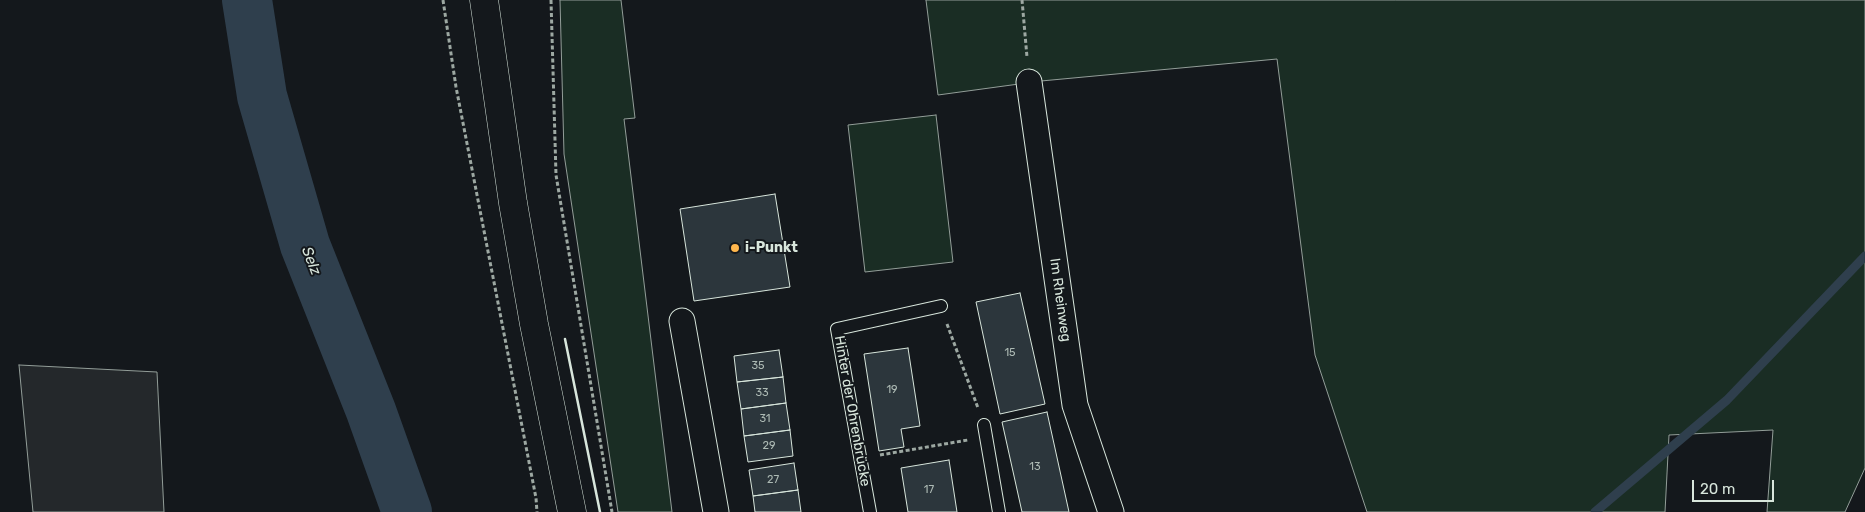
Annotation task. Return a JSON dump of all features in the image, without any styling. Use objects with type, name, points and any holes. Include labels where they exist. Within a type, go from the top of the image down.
[{"type":"main road","points":[[484,0],[513,203],[534,324],[572,512]]},
{"type":"street","name":"Im Rheinweg","points":[[1029,82],[1075,405],[1111,512]]},
{"type":"street","points":[[682,321],[716,512]]},
{"type":"lane","name":"Hinter der Ohrenbrücke","points":[[870,512],[837,329],[941,306]]},
{"type":"lane","points":[[985,431],[999,512]]},
{"type":"path","points":[[443,0],[456,87],[536,498],[537,512]]},
{"type":"path","points":[[551,0],[556,175],[612,512]]},
{"type":"path","points":[[1022,0],[1029,82]]},
{"type":"path","points":[[860,458],[985,431],[941,306]]},
{"type":"green space","points":[[560,0],[621,0],[635,118],[624,119],[672,512],[618,512],[564,154]]},
{"type":"green space","points":[[926,0],[1865,0],[1865,468],[1845,512],[1767,512],[1773,430],[1669,435],[1665,512],[1367,512],[1315,355],[1277,59],[1041,81],[938,95]]},
{"type":"green space","points":[[936,115],[953,262],[865,272],[848,125]]},
{"type":"shaded area","points":[[19,365],[157,372],[164,512],[33,512]]},
{"type":"building","name":"i-Punkt","points":[[775,194],[790,287],[694,301],[680,209]]},
{"type":"building","points":[[1020,293],[1045,404],[1000,414],[976,302]]},
{"type":"building","points":[[908,348],[920,426],[901,429],[904,447],[879,451],[864,354]]},
{"type":"building","points":[[779,350],[783,377],[737,382],[734,356]]},
{"type":"building","points":[[783,377],[786,403],[741,409],[737,382]]},
{"type":"building","points":[[786,403],[790,430],[744,436],[741,409]]},
{"type":"building","points":[[1047,412],[1069,512],[1022,512],[1002,422]]},
{"type":"building","points":[[790,430],[793,456],[748,462],[744,436]]},
{"type":"building","points":[[949,460],[957,512],[908,512],[901,468]]},
{"type":"building","points":[[794,463],[798,490],[753,496],[749,470]]},
{"type":"building","points":[[798,490],[801,512],[755,512],[753,496]]},
{"type":"waterway","name":"Selz","points":[[247,0],[262,96],[305,245],[371,411],[407,512]]},
{"type":"waterway","points":[[1595,512],[1727,400],[1865,256]]},
{"type":"wall","points":[[565,339],[600,512]]},
{"type":"place","name":"i-Punkt","points":[[735,248]]}]
